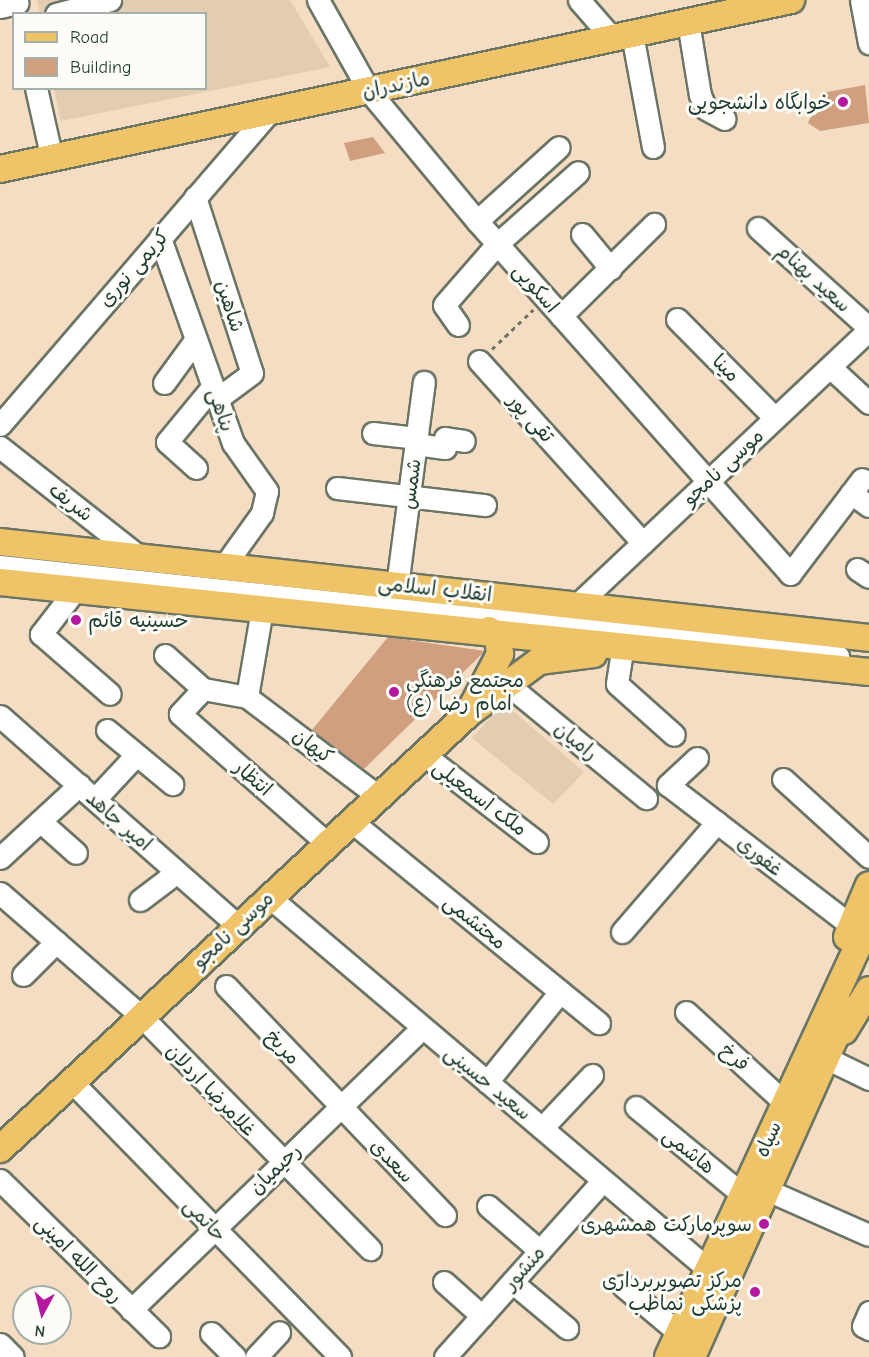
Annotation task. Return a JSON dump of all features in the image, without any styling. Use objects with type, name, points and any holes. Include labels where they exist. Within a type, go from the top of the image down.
[{"type":"main road","name":"مازندران","points":[[0,169],[791,0]]},
{"type":"main road","name":"انقلاب اسلامی","points":[[0,542],[578,604],[869,638]]},
{"type":"main road","name":"انقلاب اسلامی","points":[[0,582],[489,630],[869,672]]},
{"type":"main road","name":"موسی نامجو","points":[[469,714],[500,654],[498,638],[489,630]]},
{"type":"main road","name":"موسی نامجو","points":[[0,1149],[268,896],[469,714],[507,684],[548,658],[623,645]]},
{"type":"main road","points":[[818,1055],[821,997],[860,924],[869,885]]},
{"type":"main road","name":"سپاه","points":[[668,1357],[708,1269],[754,1192],[818,1055],[869,958]]},
{"type":"main road","points":[[818,1055],[868,997]]},
{"type":"main road","name":"سپاه","points":[[692,1357],[754,1192],[784,1102],[818,1055]]},
{"type":"street","points":[[64,12],[110,0]]},
{"type":"street","name":"اسکویی","points":[[318,0],[369,91],[497,244],[790,574],[856,486],[869,506]]},
{"type":"street","points":[[579,0],[622,36],[653,147]]},
{"type":"street","points":[[861,0],[869,43]]},
{"type":"street","points":[[688,22],[700,95],[706,109],[724,119]]},
{"type":"street","points":[[36,90],[52,159]]},
{"type":"street","name":"کریمی نوری","points":[[0,425],[269,112]]},
{"type":"street","points":[[477,221],[559,147]]},
{"type":"street","points":[[458,325],[444,304],[497,244],[578,172]]},
{"type":"street","name":"شاهین","points":[[195,197],[252,373],[215,393]]},
{"type":"street","points":[[561,316],[654,224]]},
{"type":"street","name":"سعید بهنام","points":[[758,228],[869,329]]},
{"type":"street","points":[[582,234],[611,268]]},
{"type":"street","name":"پناهی","points":[[160,238],[236,450],[267,492],[261,513],[224,566]]},
{"type":"street","name":"مینا","points":[[677,319],[775,418]]},
{"type":"street","name":"موسی نامجو","points":[[578,604],[869,329]]},
{"type":"street","points":[[164,382],[196,339]]},
{"type":"street","name":"تقی پور","points":[[479,361],[643,543]]},
{"type":"street","points":[[830,367],[869,403]]},
{"type":"street","name":"شمس","points":[[397,586],[423,382]]},
{"type":"street","points":[[196,468],[167,442],[215,393]]},
{"type":"street","points":[[373,433],[445,448],[445,438],[464,441]]},
{"type":"street","name":"شریف","points":[[0,447],[141,558]]},
{"type":"street","points":[[337,488],[485,505]]},
{"type":"street","points":[[0,554],[869,650]]},
{"type":"street","points":[[0,566],[869,659]]},
{"type":"street","points":[[75,590],[41,634],[110,694]]},
{"type":"street","points":[[247,697],[262,609]]},
{"type":"street","points":[[623,645],[616,684],[674,735]]},
{"type":"street","points":[[165,655],[203,689]]},
{"type":"street","name":"رامیان","points":[[507,684],[646,798]]},
{"type":"street","name":"کیهان","points":[[203,689],[247,697],[378,796]]},
{"type":"street","name":"انتظار","points":[[203,689],[180,714],[327,843]]},
{"type":"street","name":"امیر جاهد","points":[[0,716],[237,925]]},
{"type":"street","points":[[107,730],[172,784]]},
{"type":"street","name":"ملک اسمعیلی","points":[[423,754],[537,842]]},
{"type":"street","points":[[94,799],[136,755]]},
{"type":"street","name":"غفوری","points":[[697,758],[668,785],[860,924]]},
{"type":"street","points":[[783,779],[869,857]]},
{"type":"street","points":[[0,858],[79,785]]},
{"type":"street","points":[[40,821],[76,853]]},
{"type":"street","name":"محتشمی","points":[[351,821],[599,1023]]},
{"type":"street","points":[[622,932],[717,822]]},
{"type":"street","points":[[140,900],[177,872]]},
{"type":"street","name":"غلامرضا اردلان","points":[[0,893],[141,1016],[281,1163],[370,1249]]},
{"type":"street","name":"سعید حسینی","points":[[268,896],[422,1029],[708,1269]]},
{"type":"street","points":[[23,975],[56,942]]},
{"type":"street","name":"مریخ","points":[[226,986],[340,1107]]},
{"type":"street","points":[[487,1082],[560,992]]},
{"type":"street","name":"فرخ","points":[[686,1012],[784,1102]]},
{"type":"street","name":"رحیمیان","points":[[131,1310],[213,1228],[422,1029]]},
{"type":"street","points":[[818,1055],[869,1079]]},
{"type":"street","points":[[542,1128],[592,1075]]},
{"type":"street","name":"حاتمی","points":[[72,1082],[340,1357]]},
{"type":"street","name":"سعدی","points":[[340,1107],[445,1215]]},
{"type":"street","name":"هاشمی","points":[[636,1107],[754,1192],[869,1235]]},
{"type":"street","name":"روح الله امینی","points":[[0,1180],[159,1336]]},
{"type":"street","name":"منشور","points":[[445,1357],[603,1180]]},
{"type":"street","points":[[488,1206],[540,1251]]},
{"type":"street","points":[[444,1282],[482,1316]]},
{"type":"street","points":[[512,1282],[567,1328]]},
{"type":"street","points":[[623,1286],[679,1333]]},
{"type":"street","points":[[869,1312],[863,1326],[869,1329]]},
{"type":"street","points":[[211,1332],[236,1357]]},
{"type":"street","points":[[256,1357],[279,1332]]},
{"type":"street","points":[[0,1344],[13,1357]]},
{"type":"path","points":[[479,361],[546,299]]},
{"type":"shaded area","points":[[37,0],[290,0],[330,67],[61,121],[54,90],[207,90],[207,12],[40,12]]},
{"type":"shaded area","points":[[504,703],[584,772],[553,804],[472,738]]},
{"type":"building","name":"خوابگاه دانشجویی","points":[[865,85],[869,123],[820,131],[808,123],[822,93]]},
{"type":"building","points":[[373,137],[385,153],[350,161],[344,143]]},
{"type":"building","name":"مجتمع فرهنگی امام رضا (ع)","points":[[388,637],[485,651],[364,769],[312,730]]},
{"type":"place","name":"خوابگاه دانشجویی","points":[[843,102]]},
{"type":"place","name":"حسینیه قائم","points":[[76,620]]},
{"type":"place","name":"مجتمع فرهنگی امام رضا (ع)","points":[[394,692]]},
{"type":"place","name":"سوپرمارکت همشهری","points":[[764,1224]]},
{"type":"place","name":"مرکز تصویربرداری پزشکی نماطب","points":[[755,1292]]}]
